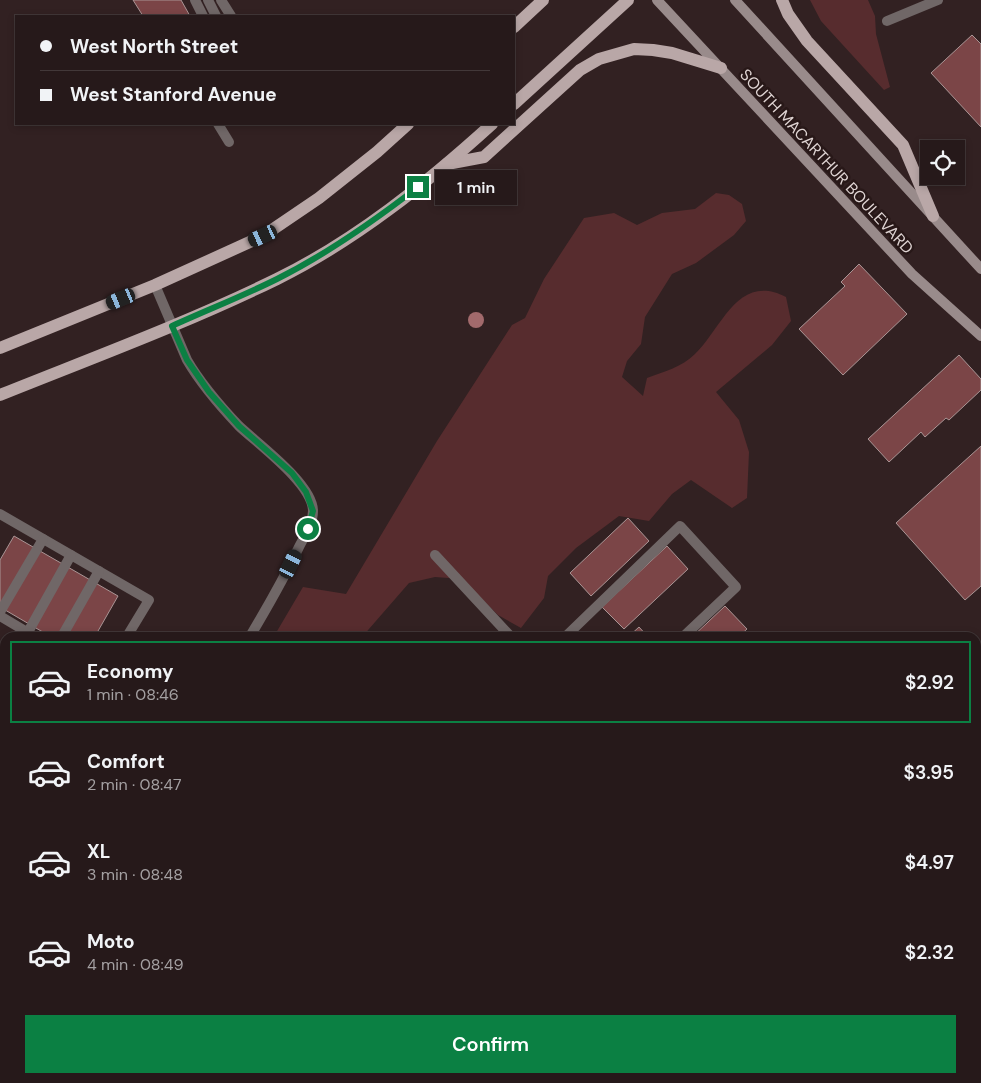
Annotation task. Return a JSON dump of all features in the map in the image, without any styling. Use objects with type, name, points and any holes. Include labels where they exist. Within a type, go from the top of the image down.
[{"type":"main road","points":[[525,17],[528,0]]},
{"type":"main road","points":[[515,26],[543,0]]},
{"type":"main road","points":[[515,103],[628,0]]},
{"type":"main road","name":"SOUTH MACARTHUR BOULEVARD","points":[[657,0],[912,274],[981,336]]},
{"type":"main road","points":[[735,0],[981,269]]},
{"type":"main road","points":[[782,0],[788,14],[806,41],[903,145],[933,216]]},
{"type":"main road","points":[[447,164],[484,157],[580,70],[599,59],[622,51],[634,49],[653,50],[672,53],[721,68]]},
{"type":"main road","points":[[0,348],[155,285],[263,236],[319,198],[377,152],[407,125]]},
{"type":"main road","points":[[0,395],[172,326],[278,279],[328,250],[377,218],[447,164],[491,125]]},
{"type":"street","points":[[194,0],[202,15]]},
{"type":"street","points":[[208,0],[216,15]]},
{"type":"street","points":[[222,0],[230,15]]},
{"type":"street","points":[[887,20],[938,0]]},
{"type":"street","points":[[219,125],[229,142]]},
{"type":"street","points":[[155,285],[187,360],[209,392],[239,426],[292,473],[306,492],[313,511],[308,529],[295,555],[252,632]]},
{"type":"street","points":[[0,514],[149,600],[130,632]]},
{"type":"street","points":[[570,632],[680,526],[736,587],[688,632]]},
{"type":"street","points":[[43,539],[0,614],[28,632],[71,555]]},
{"type":"street","points":[[435,555],[506,632]]},
{"type":"street","points":[[65,632],[100,572]]},
{"type":"shaded area","points":[[810,0],[868,0],[875,16],[876,34],[890,87],[884,90],[821,21]]},
{"type":"shaded area","points":[[716,193],[729,195],[742,204],[746,221],[734,235],[696,263],[672,274],[645,317],[641,344],[627,361],[622,377],[643,396],[647,378],[672,369],[690,359],[705,343],[733,306],[743,297],[755,292],[769,291],[786,297],[791,321],[772,345],[716,392],[739,420],[749,452],[747,498],[732,508],[691,480],[672,494],[649,521],[619,516],[576,548],[548,576],[544,598],[521,628],[498,615],[462,579],[435,577],[409,583],[366,632],[277,632],[303,587],[346,594],[437,441],[512,325],[525,318],[544,279],[584,218],[614,213],[637,225],[662,213],[695,209]]},
{"type":"building","points":[[133,0],[181,0],[189,15],[142,15]]},
{"type":"building","points":[[972,35],[981,44],[981,127],[931,73]]},
{"type":"building","points":[[859,264],[907,314],[843,375],[799,329],[845,286],[841,282]]},
{"type":"building","points":[[959,355],[981,379],[981,390],[949,420],[946,418],[925,437],[921,432],[889,462],[868,439]]},
{"type":"building","points":[[981,446],[981,586],[965,600],[896,523]]},
{"type":"building","points":[[628,518],[649,541],[591,596],[570,573]]},
{"type":"building","points":[[14,536],[118,596],[97,632],[43,632],[0,607],[0,560]]},
{"type":"building","points":[[667,546],[688,569],[624,629],[602,607]]},
{"type":"building","points":[[725,606],[747,629],[744,632],[697,632]]},
{"type":"building","points":[[639,627],[644,632],[634,632]]},
{"type":"route","points":[[308,529],[313,511],[306,492],[292,473],[239,426],[209,392],[187,360],[172,326],[278,279],[371,222],[418,187]]}]
